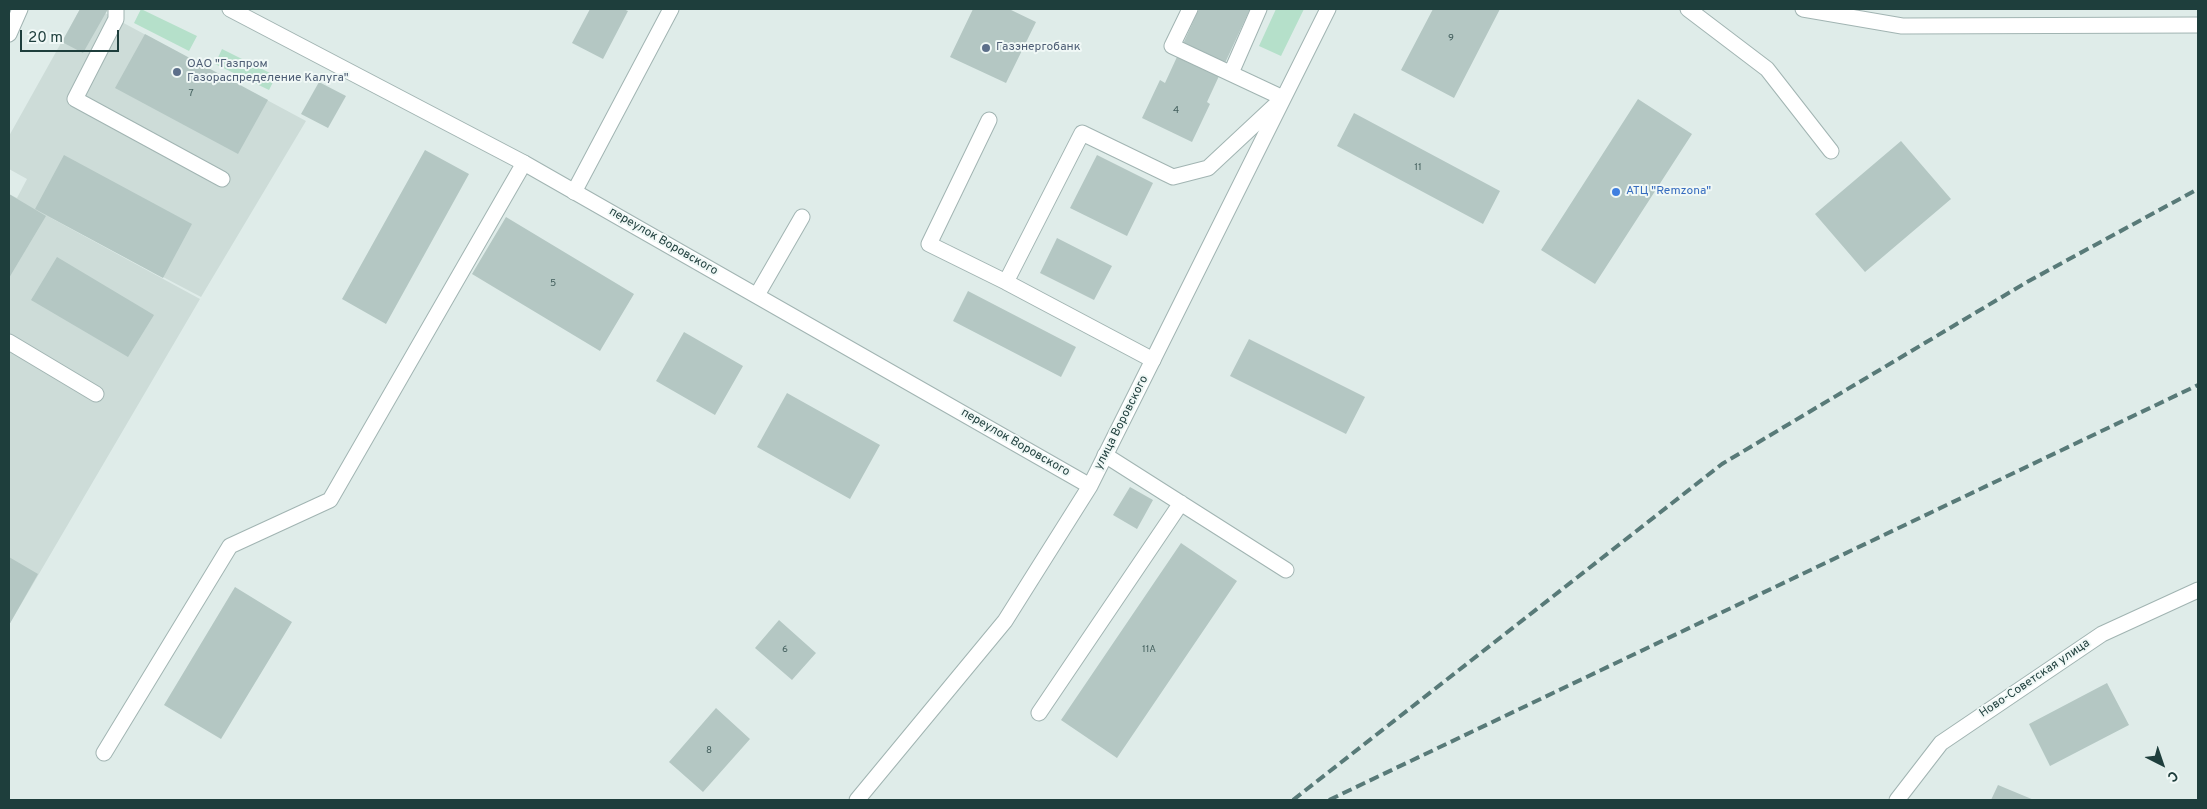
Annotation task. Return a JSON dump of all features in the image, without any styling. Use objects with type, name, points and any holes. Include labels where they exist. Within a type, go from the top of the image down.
[{"type":"street","points":[[9,34],[20,9]]},
{"type":"street","points":[[116,9],[116,19],[75,99],[222,179]]},
{"type":"street","name":"переулок Воровского","points":[[230,9],[524,163],[1090,486]]},
{"type":"street","points":[[574,192],[671,9]]},
{"type":"street","points":[[1006,282],[1082,133],[1173,177],[1208,168],[1283,98],[1172,46],[1190,9]]},
{"type":"street","points":[[1231,73],[1260,9]]},
{"type":"street","name":"улица Воровского","points":[[857,800],[1005,621],[1090,486],[1328,9]]},
{"type":"street","points":[[1688,9],[1767,69],[1831,151]]},
{"type":"street","points":[[1803,9],[1902,26],[2198,25]]},
{"type":"street","points":[[989,120],[929,244],[1006,282],[1153,360]]},
{"type":"street","points":[[104,753],[230,546],[330,500],[524,163]]},
{"type":"street","points":[[757,295],[802,217]]},
{"type":"street","points":[[9,342],[96,394]]},
{"type":"street","points":[[1105,455],[1286,570]]},
{"type":"street","points":[[1039,714],[1181,503]]},
{"type":"street","name":"Ново-Советская улица","points":[[1897,800],[1941,743],[2102,634],[2198,590]]},
{"type":"shaded area","points":[[80,9],[108,9],[105,13],[306,121],[201,297],[40,212],[200,299],[9,625],[9,194],[17,198],[27,179],[9,169],[9,136]]},
{"type":"green space","points":[[141,9],[197,36],[189,51],[134,23]]},
{"type":"green space","points":[[1276,9],[1304,9],[1281,56],[1259,46]]},
{"type":"green space","points":[[222,49],[276,76],[269,90],[215,64]]},
{"type":"building","points":[[80,9],[108,9],[83,53],[62,42]]},
{"type":"building","points":[[590,9],[623,9],[628,11],[603,59],[572,43]]},
{"type":"building","points":[[973,9],[1009,9],[1036,22],[1006,83],[950,57]]},
{"type":"building","points":[[1199,9],[1250,9],[1207,102],[1210,104],[1192,142],[1142,118],[1160,80],[1165,83]]},
{"type":"building","points":[[1433,9],[1500,9],[1454,98],[1401,70]]},
{"type":"building","points":[[145,34],[268,100],[238,154],[115,88]]},
{"type":"building","points":[[319,82],[346,96],[328,128],[301,114]]},
{"type":"building","name":"АТЦ \"Remzona\"","points":[[1638,99],[1692,134],[1595,284],[1541,250]]},
{"type":"building","points":[[1354,113],[1500,191],[1483,224],[1337,146]]},
{"type":"building","points":[[1901,141],[1951,199],[1865,272],[1815,214]]},
{"type":"building","points":[[425,150],[469,174],[386,324],[342,299]]},
{"type":"building","points":[[64,155],[192,224],[163,278],[35,209]]},
{"type":"building","points":[[1097,155],[1153,183],[1127,236],[1070,208]]},
{"type":"building","points":[[9,194],[46,216],[9,278]]},
{"type":"building","points":[[506,217],[634,294],[600,351],[472,274]]},
{"type":"building","points":[[1057,238],[1112,266],[1094,300],[1040,273]]},
{"type":"building","points":[[57,257],[154,315],[128,357],[31,300]]},
{"type":"building","points":[[968,291],[1076,347],[1061,377],[953,321]]},
{"type":"building","points":[[684,332],[743,366],[715,415],[656,381]]},
{"type":"building","points":[[1249,339],[1365,397],[1346,434],[1230,376]]},
{"type":"building","points":[[787,393],[880,445],[850,499],[757,447]]},
{"type":"building","points":[[1130,487],[1153,500],[1137,529],[1113,515]]},
{"type":"building","points":[[1181,543],[1237,581],[1117,758],[1061,720]]},
{"type":"building","points":[[9,557],[38,574],[9,625]]},
{"type":"building","points":[[235,587],[292,622],[221,739],[164,705]]},
{"type":"building","points":[[779,620],[816,653],[792,680],[755,648]]},
{"type":"building","points":[[2107,683],[2129,725],[2050,766],[2029,724]]},
{"type":"building","points":[[716,708],[750,739],[703,792],[669,762]]},
{"type":"building","points":[[1998,785],[2034,800],[1991,800]]},
{"type":"railway","points":[[1293,800],[1722,464],[2027,282],[2198,189]]},
{"type":"railway","points":[[1329,800],[2198,385]]},
{"type":"place","name":"Газэнергобанк","points":[[986,48]]},
{"type":"place","name":"ОАО \"Газпром Газораспределение Калуга\"","points":[[177,72]]},
{"type":"place","name":"АТЦ \"Remzona\"","points":[[1616,192]]}]
